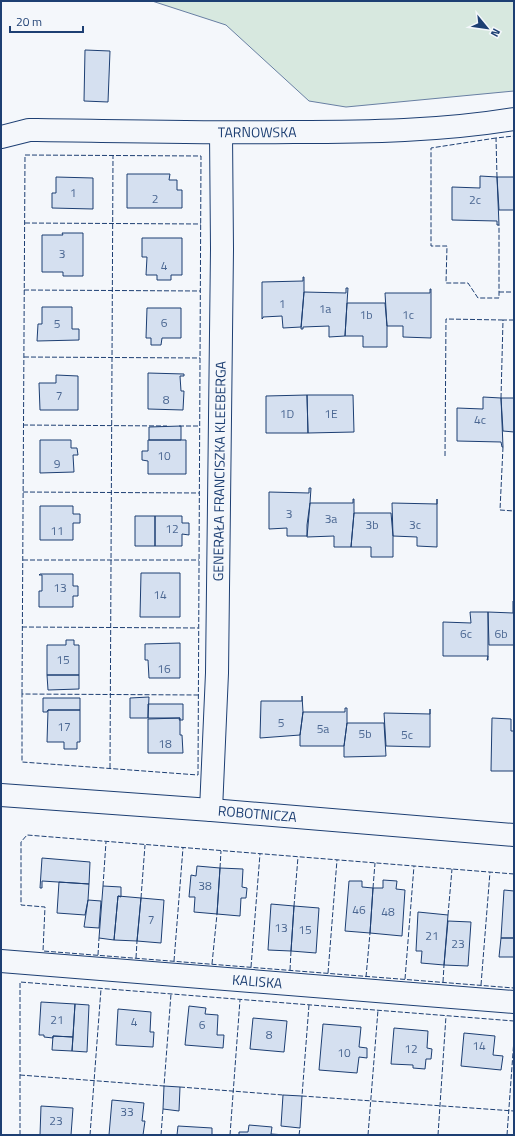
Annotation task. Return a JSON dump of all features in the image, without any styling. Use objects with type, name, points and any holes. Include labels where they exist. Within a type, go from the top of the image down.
[{"type":"street","name":"TARNOWSKA","points":[[1,137],[37,130],[221,133],[348,132],[433,128],[514,119]]},
{"type":"street","name":"GENERAŁA FRANCISZKA KLEEBERGA","points":[[211,810],[217,673],[222,257],[221,133]]},
{"type":"street","name":"ROBOTNICZA","points":[[1,796],[211,810],[514,835]]},
{"type":"street","name":"KALISKA","points":[[1,961],[514,1002]]},
{"type":"shaded area","points":[[152,1],[514,1],[514,91],[346,107],[309,101],[226,25]]},
{"type":"building","points":[[85,50],[110,51],[108,102],[84,101]]},
{"type":"building","points":[[127,174],[170,174],[169,180],[177,180],[177,190],[182,190],[182,208],[127,208]]},
{"type":"building","points":[[480,176],[497,177],[499,225],[497,225],[497,221],[452,220],[452,187],[480,188]]},
{"type":"building","points":[[56,177],[93,178],[93,209],[52,208],[52,193],[56,193]]},
{"type":"building","points":[[497,177],[514,177],[514,210],[499,210]]},
{"type":"building","points":[[62,233],[83,233],[83,276],[63,276],[63,272],[42,272],[42,235],[63,235]]},
{"type":"building","points":[[142,238],[182,238],[182,275],[171,275],[171,280],[157,280],[157,275],[146,275],[147,257],[142,257]]},
{"type":"building","points":[[303,277],[304,292],[301,327],[283,328],[282,316],[263,317],[262,319],[262,282],[303,281]]},
{"type":"building","points":[[346,288],[348,288],[345,336],[329,337],[329,326],[303,327],[303,329],[301,329],[304,292],[346,293]]},
{"type":"building","points":[[430,289],[431,338],[403,337],[403,326],[387,326],[385,293],[430,293]]},
{"type":"building","points":[[347,303],[385,303],[387,347],[363,347],[363,336],[345,336]]},
{"type":"building","points":[[42,307],[72,307],[72,329],[79,329],[79,340],[37,341],[38,324],[42,324]]},
{"type":"building","points":[[147,308],[181,308],[181,338],[162,338],[161,345],[151,345],[151,338],[146,338]]},
{"type":"building","points":[[148,373],[184,374],[184,376],[180,376],[181,391],[184,391],[183,410],[148,409]]},
{"type":"building","points":[[56,375],[78,376],[78,410],[40,410],[39,383],[56,383]]},
{"type":"building","points":[[307,395],[353,395],[354,432],[308,433]]},
{"type":"building","points":[[307,395],[308,433],[266,433],[266,396]]},
{"type":"building","points":[[483,397],[501,398],[503,447],[501,442],[457,441],[457,408],[483,409]]},
{"type":"building","points":[[501,398],[514,398],[514,432],[503,431]]},
{"type":"building","points":[[181,426],[181,440],[149,440],[149,427]]},
{"type":"building","points":[[40,440],[71,440],[71,448],[77,448],[78,455],[73,455],[74,472],[40,473]]},
{"type":"building","points":[[148,440],[186,440],[186,474],[148,474],[148,461],[142,460],[142,451],[148,451]]},
{"type":"building","points":[[309,488],[311,488],[307,536],[287,536],[287,528],[269,529],[269,492],[309,493]]},
{"type":"building","points":[[353,499],[354,513],[351,547],[334,547],[334,536],[307,537],[310,503],[353,503]]},
{"type":"building","points":[[392,503],[437,504],[437,547],[417,546],[417,537],[393,536]]},
{"type":"building","points":[[40,506],[73,506],[73,514],[80,514],[80,523],[73,523],[73,540],[40,540]]},
{"type":"building","points":[[354,513],[391,513],[393,557],[371,557],[371,547],[351,547]]},
{"type":"building","points":[[135,516],[155,516],[155,546],[135,546]]},
{"type":"building","points":[[155,516],[182,516],[182,523],[189,523],[189,535],[182,534],[182,546],[155,546]]},
{"type":"building","points":[[141,573],[180,573],[180,617],[140,617]]},
{"type":"building","points":[[73,574],[73,586],[78,586],[78,596],[73,596],[73,607],[39,607],[39,591],[42,591],[42,575],[39,575]]},
{"type":"building","points":[[513,601],[514,645],[489,645],[488,612],[513,613]]},
{"type":"building","points":[[470,612],[488,612],[488,656],[443,656],[443,622],[471,623]]},
{"type":"building","points":[[66,640],[74,640],[74,645],[79,645],[79,675],[47,675],[47,645],[66,645]]},
{"type":"building","points":[[180,643],[180,678],[149,678],[148,660],[145,660],[145,644]]},
{"type":"building","points":[[47,675],[79,675],[79,689],[48,690]]},
{"type":"building","points":[[302,696],[303,712],[300,735],[260,738],[261,701],[302,701]]},
{"type":"building","points":[[149,697],[148,718],[130,718],[130,698]]},
{"type":"building","points":[[43,698],[80,698],[80,710],[48,710],[47,712],[43,712]]},
{"type":"building","points":[[148,704],[183,704],[183,720],[179,720],[180,718],[148,718]]},
{"type":"building","points":[[345,708],[347,708],[347,723],[344,746],[300,746],[303,712],[345,712]]},
{"type":"building","points":[[48,710],[80,710],[80,742],[77,742],[77,749],[64,749],[64,742],[47,742]]},
{"type":"building","points":[[384,713],[430,714],[430,747],[386,746]]},
{"type":"building","points":[[180,718],[180,735],[182,735],[183,753],[148,753],[148,719]]},
{"type":"building","points":[[492,718],[511,719],[511,731],[514,731],[514,771],[491,771]]},
{"type":"building","points":[[347,723],[384,723],[386,756],[344,757]]},
{"type":"building","points":[[42,858],[90,862],[89,884],[42,881],[42,888],[40,888]]},
{"type":"building","points":[[197,866],[220,868],[217,914],[194,912],[195,897],[189,897],[191,875],[196,876]]},
{"type":"building","points":[[220,868],[243,869],[242,887],[247,888],[246,898],[241,898],[240,916],[217,914]]},
{"type":"building","points":[[383,880],[397,881],[396,889],[405,890],[402,936],[370,933],[373,888],[383,888]]},
{"type":"building","points":[[349,881],[362,881],[362,887],[373,888],[370,933],[345,931]]},
{"type":"building","points":[[59,882],[89,884],[85,915],[57,913]]},
{"type":"building","points":[[103,886],[121,887],[121,897],[118,896],[114,940],[99,938]]},
{"type":"building","points":[[504,890],[514,891],[514,938],[501,938]]},
{"type":"building","points":[[118,896],[141,898],[137,941],[114,940]]},
{"type":"building","points":[[141,898],[164,900],[161,943],[137,941]]},
{"type":"building","points":[[88,900],[101,901],[99,928],[84,927]]},
{"type":"building","points":[[271,904],[294,906],[291,951],[268,950]]},
{"type":"building","points":[[294,906],[319,908],[316,953],[291,951]]},
{"type":"building","points":[[418,912],[448,915],[444,965],[421,963],[422,951],[416,951]]},
{"type":"building","points":[[448,921],[471,922],[468,966],[444,965]]},
{"type":"building","points":[[501,938],[514,938],[514,957],[499,957]]},
{"type":"building","points":[[41,1002],[75,1004],[73,1037],[53,1036],[53,1038],[39,1035]]},
{"type":"building","points":[[75,1004],[89,1005],[87,1052],[72,1051]]},
{"type":"building","points":[[189,1006],[206,1008],[205,1014],[218,1015],[217,1035],[224,1035],[223,1048],[185,1045]]},
{"type":"building","points":[[118,1009],[151,1012],[150,1032],[154,1032],[153,1047],[116,1045]]},
{"type":"building","points":[[253,1018],[287,1021],[284,1052],[250,1049]]},
{"type":"building","points":[[323,1024],[361,1027],[359,1047],[367,1048],[367,1058],[359,1057],[357,1073],[319,1070]]},
{"type":"building","points":[[394,1028],[428,1031],[427,1048],[432,1049],[431,1059],[426,1059],[425,1069],[413,1068],[413,1065],[391,1064]]},
{"type":"building","points":[[464,1033],[495,1036],[493,1055],[503,1056],[501,1070],[461,1066]]},
{"type":"building","points":[[53,1036],[73,1037],[72,1051],[52,1050]]},
{"type":"building","points":[[164,1086],[180,1087],[179,1111],[163,1109]]},
{"type":"building","points":[[283,1095],[302,1096],[300,1128],[281,1126]]},
{"type":"building","points":[[112,1100],[144,1103],[142,1121],[145,1121],[143,1135],[109,1135]]},
{"type":"building","points":[[41,1106],[73,1108],[71,1135],[40,1135]]},
{"type":"building","points":[[249,1125],[272,1127],[271,1134],[286,1135],[239,1135],[239,1132],[248,1132]]},
{"type":"building","points":[[178,1126],[212,1128],[212,1135],[177,1135]]},
{"type":"fence","points":[[497,177],[496,138],[514,136]]},
{"type":"fence","points":[[496,138],[431,148],[431,246],[447,246],[446,283],[468,283],[478,298],[499,298],[499,225]]},
{"type":"fence","points":[[22,694],[25,155],[201,156],[198,775],[22,762],[22,694],[198,695]]},
{"type":"fence","points":[[110,768],[113,156]]},
{"type":"fence","points":[[25,223],[201,224]]},
{"type":"fence","points":[[24,290],[200,291]]},
{"type":"fence","points":[[499,292],[514,292]]},
{"type":"fence","points":[[445,456],[446,319],[503,320]]},
{"type":"fence","points":[[501,398],[503,320],[514,320]]},
{"type":"fence","points":[[24,357],[200,358]]},
{"type":"fence","points":[[23,425],[167,426]]},
{"type":"fence","points":[[179,426],[200,426]]},
{"type":"fence","points":[[503,447],[500,510],[514,511]]},
{"type":"fence","points":[[23,492],[199,493]]},
{"type":"fence","points":[[23,560],[199,560]]},
{"type":"fence","points":[[22,627],[198,628]]},
{"type":"fence","points":[[514,874],[27,835],[21,842],[21,905],[45,907],[43,951],[514,988]]},
{"type":"fence","points":[[103,886],[106,842]]},
{"type":"fence","points":[[141,898],[145,845]]},
{"type":"fence","points":[[174,961],[183,848]]},
{"type":"fence","points":[[220,868],[221,851]]},
{"type":"fence","points":[[251,967],[260,854]]},
{"type":"fence","points":[[294,906],[298,857]]},
{"type":"fence","points":[[328,973],[337,860]]},
{"type":"fence","points":[[373,888],[375,863]]},
{"type":"fence","points":[[405,979],[414,866]]},
{"type":"fence","points":[[448,915],[452,869]]},
{"type":"fence","points":[[481,985],[490,872]]},
{"type":"fence","points":[[212,964],[217,914]]},
{"type":"fence","points":[[366,977],[370,933]]},
{"type":"fence","points":[[98,955],[99,938]]},
{"type":"fence","points":[[136,958],[137,941]]},
{"type":"fence","points":[[290,970],[291,951]]},
{"type":"fence","points":[[443,982],[444,965]]},
{"type":"fence","points":[[20,1135],[20,982],[514,1021]]},
{"type":"fence","points":[[90,1135],[101,989]]},
{"type":"fence","points":[[20,1075],[164,1086],[171,994]]},
{"type":"fence","points":[[230,1135],[240,1000]]},
{"type":"fence","points":[[309,1005],[302,1096],[514,1111]]},
{"type":"fence","points":[[368,1135],[378,1010]]},
{"type":"fence","points":[[438,1135],[446,1016]]},
{"type":"fence","points":[[507,1135],[514,1039]]},
{"type":"fence","points":[[180,1087],[283,1095]]},
{"type":"fence","points":[[161,1135],[163,1109]]},
{"type":"fence","points":[[299,1135],[300,1128]]}]
